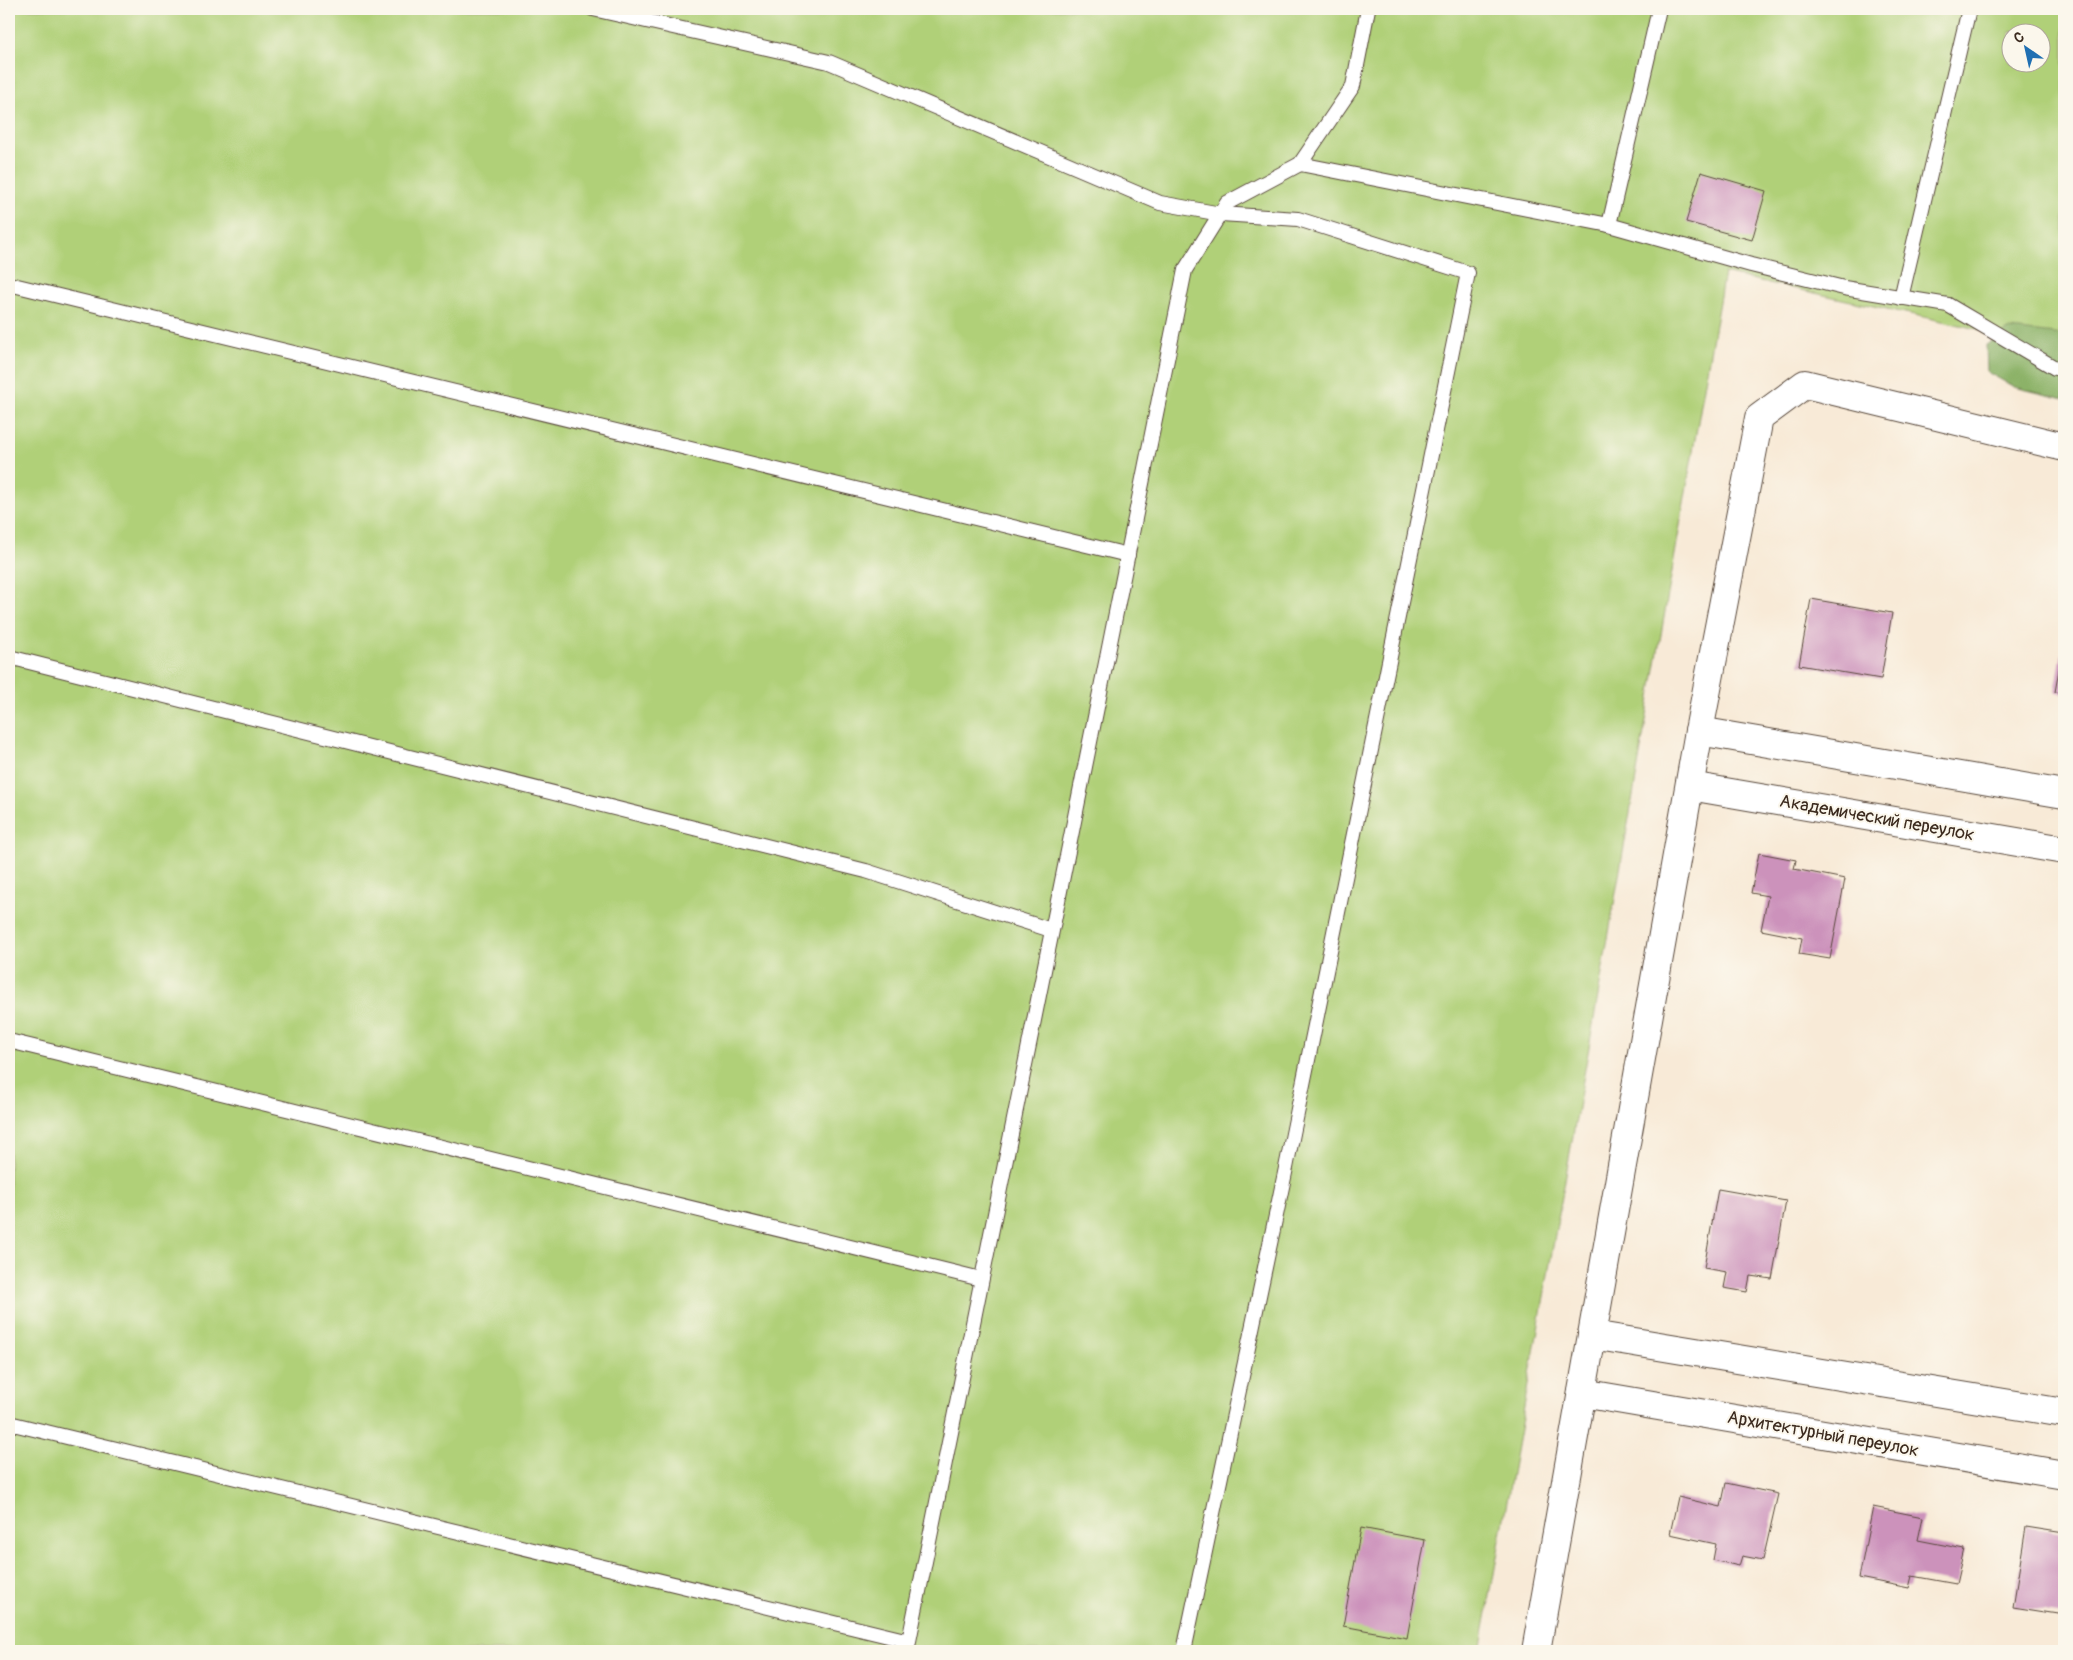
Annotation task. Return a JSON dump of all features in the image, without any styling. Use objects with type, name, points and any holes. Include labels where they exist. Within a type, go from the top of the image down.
[{"type":"street","points":[[1536,1651],[1699,730],[1759,418],[1805,384],[2064,447]]},
{"type":"street","points":[[1699,730],[2064,794]]},
{"type":"street","name":"Академический переулок","points":[[1690,786],[2064,850]]},
{"type":"street","points":[[1592,1335],[2064,1413]]},
{"type":"street","name":"Архитектурный переулок","points":[[1582,1393],[2064,1476]]},
{"type":"lane","points":[[593,9],[829,62],[1160,203],[1221,214],[1298,219],[1468,273],[1290,1148],[1184,1651]]},
{"type":"lane","points":[[9,1423],[908,1646],[980,1279],[1185,270],[1227,204],[1300,164],[1353,86],[1368,9]]},
{"type":"lane","points":[[1609,225],[1659,9]]},
{"type":"lane","points":[[1901,298],[1970,9]]},
{"type":"lane","points":[[1300,164],[1609,225],[1844,288],[1948,305],[2055,368],[2064,370]]},
{"type":"lane","points":[[9,284],[1128,554]]},
{"type":"lane","points":[[9,657],[866,871],[1051,930]]},
{"type":"lane","points":[[9,1042],[980,1279]]},
{"type":"green space","points":[[9,9],[2064,9],[2064,348],[1724,273],[1591,1036],[1480,1651],[9,1651]]},
{"type":"green space","points":[[2010,329],[2064,335],[2064,399],[2014,387],[1987,372],[1986,345]]},
{"type":"building","points":[[1701,172],[1766,191],[1752,240],[1686,222]]},
{"type":"building","points":[[1811,599],[1892,613],[1881,679],[1799,665]]},
{"type":"building","points":[[2064,648],[2064,693],[2055,692]]},
{"type":"building","points":[[1759,853],[1796,860],[1794,869],[1845,879],[1830,959],[1799,954],[1802,938],[1761,930],[1768,896],[1751,893]]},
{"type":"building","points":[[1718,1189],[1786,1201],[1772,1279],[1750,1276],[1747,1292],[1724,1288],[1727,1272],[1704,1268]]},
{"type":"building","points":[[1726,1483],[1778,1494],[1763,1560],[1742,1556],[1739,1566],[1713,1560],[1716,1544],[1670,1534],[1678,1497],[1721,1507]]},
{"type":"building","points":[[1873,1507],[1923,1517],[1918,1540],[1964,1549],[1956,1584],[1912,1576],[1909,1588],[1859,1578]]},
{"type":"building","points":[[2026,1527],[2064,1533],[2064,1615],[2013,1607]]},
{"type":"building","points":[[1361,1528],[1425,1540],[1407,1638],[1343,1626]]}]
